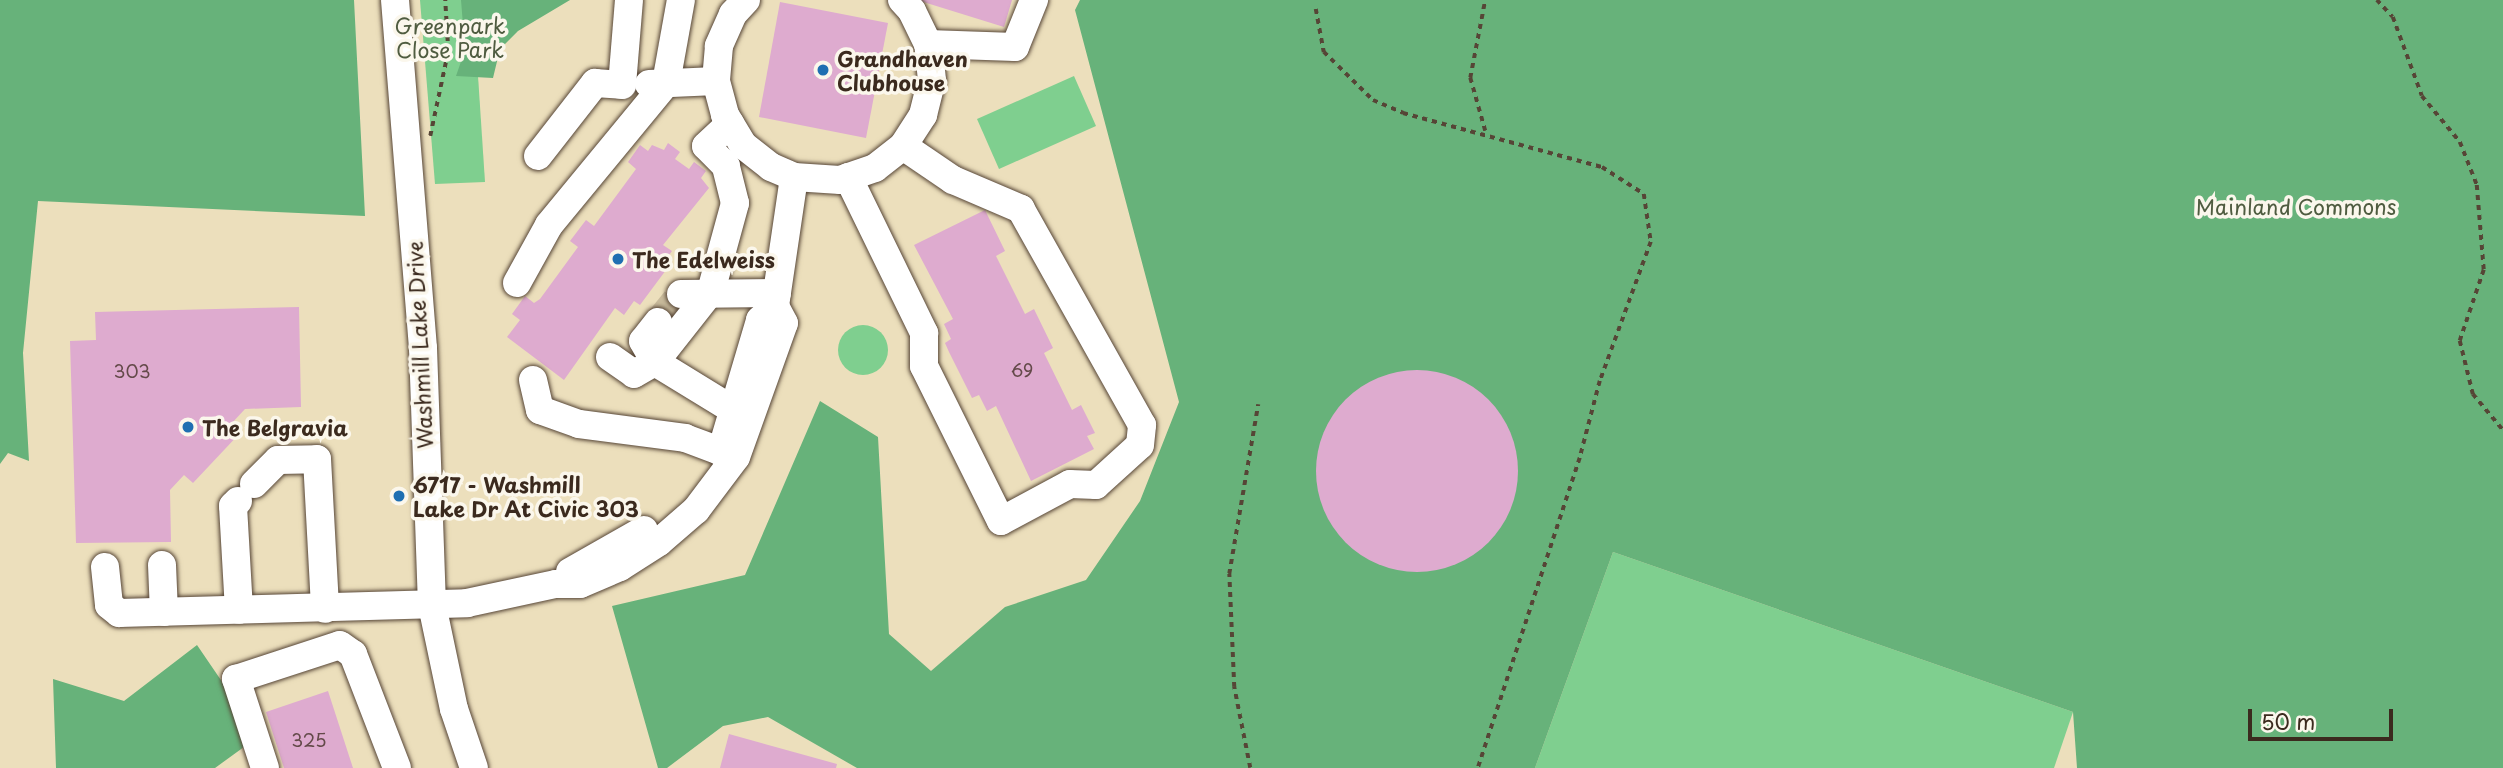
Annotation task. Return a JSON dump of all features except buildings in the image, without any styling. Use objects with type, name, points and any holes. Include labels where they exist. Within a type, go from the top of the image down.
[{"type":"street","name":"Washmill Lake Drive","points":[[395,0],[423,348],[432,605],[467,766]]},
{"type":"street","points":[[622,85],[629,0]]},
{"type":"street","points":[[517,283],[549,225],[666,83],[681,0]]},
{"type":"street","points":[[746,0],[733,14],[719,46],[716,81],[730,124],[743,145],[771,167],[794,177],[848,177],[875,168],[903,146],[923,115],[929,92],[928,44],[912,11],[902,0]]},
{"type":"street","points":[[928,44],[1015,47],[1034,0]]},
{"type":"street","points":[[538,156],[595,83],[622,85],[716,81]]},
{"type":"street","points":[[610,357],[634,374],[655,362],[711,291],[735,203],[726,166],[706,146],[730,124]]},
{"type":"street","points":[[848,177],[924,333],[924,366],[1001,521],[1070,484],[1096,485],[1140,445],[1142,425],[1021,209],[953,180],[903,146]]},
{"type":"street","points":[[105,568],[109,605],[119,613],[432,605],[556,584],[577,565],[651,526],[729,454],[784,323],[776,300],[794,177]]},
{"type":"street","points":[[681,294],[711,291],[776,300]]},
{"type":"street","points":[[729,454],[735,411],[760,320],[776,300]]},
{"type":"street","points":[[658,322],[643,341],[655,362],[735,411]]},
{"type":"street","points":[[533,380],[540,410],[579,424],[685,438],[729,454]]},
{"type":"street","points":[[239,610],[233,506],[278,460],[317,459],[325,609]]},
{"type":"street","points":[[162,565],[164,612]]},
{"type":"street","points":[[265,768],[236,679],[340,645],[353,654],[397,768]]},
{"type":"path","points":[[426,144],[448,51],[445,0]]},
{"type":"path","points":[[1485,0],[1470,78],[1485,132]]},
{"type":"path","points":[[2377,0],[2393,17],[2422,96],[2460,142],[2477,185],[2484,270],[2460,341],[2473,394],[2503,430]]},
{"type":"path","points":[[1316,9],[1324,52],[1373,100],[1403,113],[1485,132],[1602,167],[1644,194],[1651,242],[1600,381],[1580,457],[1478,768]]},
{"type":"path","points":[[1250,768],[1234,687],[1229,574],[1258,404]]},
{"type":"green space","points":[[0,0],[354,0],[365,216],[38,201],[23,353],[29,461],[8,453],[0,464]]},
{"type":"green space","name":"Greenpark Close Park","points":[[420,0],[473,0],[485,182],[435,184]]},
{"type":"green space","points":[[461,0],[570,0],[518,31],[500,49],[493,78],[456,76],[465,50]]},
{"type":"green space","name":"Mainland Commons","points":[[1080,0],[2503,0],[2503,768],[2077,768],[2073,712],[1613,552],[1535,768],[857,768],[768,717],[723,726],[667,768],[658,768],[612,606],[745,575],[820,401],[878,437],[889,634],[931,671],[1005,607],[1086,580],[1140,501],[1179,402],[1075,10]]},
{"type":"green space","points":[[1074,76],[1096,126],[999,169],[977,119]]},
{"type":"green space","points":[[863,325],[880,333],[888,350],[880,367],[863,375],[846,367],[838,350],[846,333]]},
{"type":"green space","points":[[1613,552],[2073,712],[2054,768],[1535,768]]},
{"type":"green space","points":[[197,645],[259,736],[215,768],[56,768],[53,679],[124,701]]},
{"type":"tunnel","points":[[658,322],[681,294]]},
{"type":"place","name":"Grandhaven Clubhouse","points":[[823,70]]},
{"type":"place","name":"The Edelweiss","points":[[618,259]]},
{"type":"place","name":"The Belgravia","points":[[188,427]]},
{"type":"place","name":"6717 - Washmill Lake Dr At Civic 303","points":[[399,496]]}]
